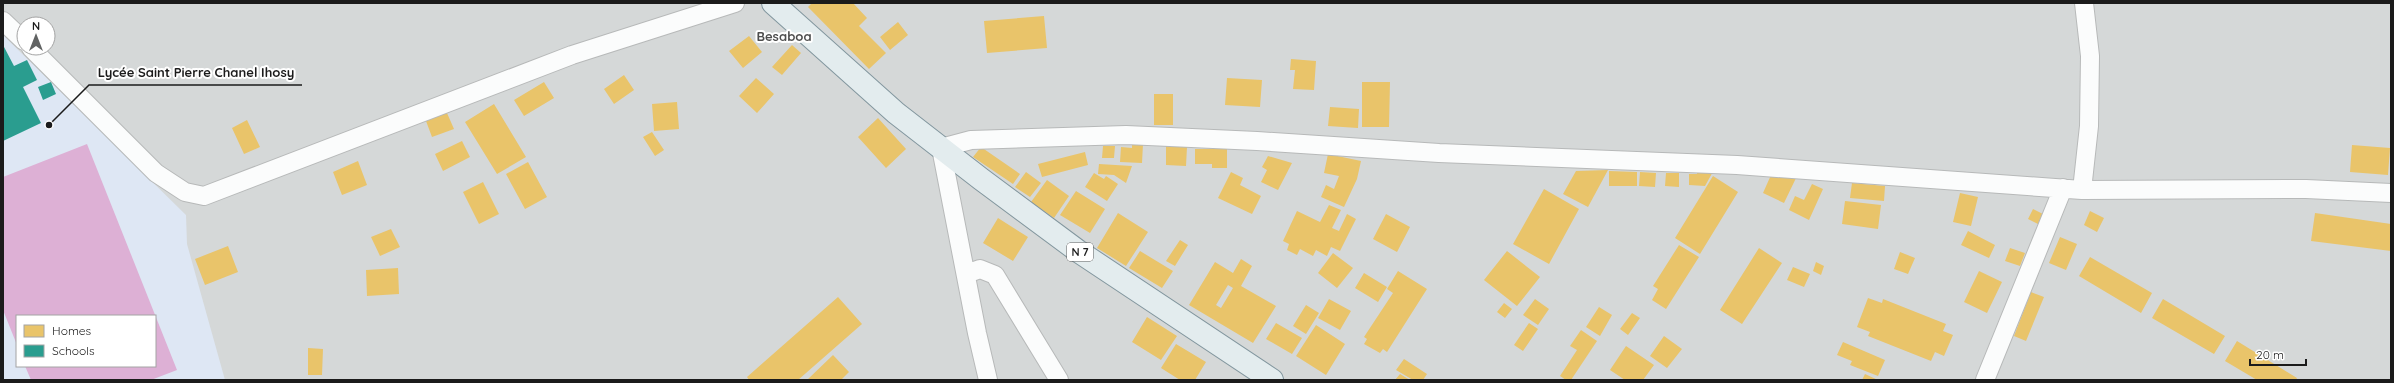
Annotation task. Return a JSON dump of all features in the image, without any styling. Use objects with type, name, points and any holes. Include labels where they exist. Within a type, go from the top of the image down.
[{"type":"main road","name":"N 7","points":[[773,3],[896,113],[941,148],[1078,251],[1272,380]]},
{"type":"street","points":[[39,56],[156,173],[185,192],[204,196],[572,55],[735,3]]},
{"type":"street","points":[[2082,190],[2089,126],[2090,56],[2084,3]]},
{"type":"street","points":[[3,21],[16,33]]},
{"type":"street","points":[[988,380],[941,148],[971,140],[1126,135],[1257,141],[1439,153],[1737,165],[2082,190],[2306,190],[2391,193]]},
{"type":"street","points":[[1986,380],[2064,188]]},
{"type":"street","points":[[966,274],[980,269],[995,275],[1058,380]]},
{"type":"shaded area","points":[[3,3],[2391,3],[2391,380],[3,380]]},
{"type":"shaded area","points":[[3,35],[16,48],[16,56],[24,56],[186,215],[187,244],[225,380],[3,380]]},
{"type":"shaded area","points":[[87,144],[155,315],[16,315],[16,342],[3,310],[3,177]]},
{"type":"shaded area","points":[[156,317],[177,370],[151,380],[31,380],[25,367],[156,367]]},
{"type":"building: Homes","points":[[812,3],[853,3],[867,18],[859,26],[886,53],[869,69],[808,7]]},
{"type":"building: Homes","points":[[1044,16],[1047,48],[987,53],[984,21]]},
{"type":"building: Homes","points":[[898,22],[908,35],[890,50],[880,37]]},
{"type":"building: Homes","points":[[749,36],[762,52],[743,68],[729,51]]},
{"type":"building: Homes","points":[[792,45],[801,53],[782,75],[772,67]]},
{"type":"building: Homes","points":[[1291,59],[1316,61],[1314,90],[1293,89],[1295,70],[1290,70]]},
{"type":"building: Homes","points":[[624,75],[634,90],[614,104],[604,89]]},
{"type":"building: Homes","points":[[756,78],[774,94],[757,113],[739,96]]},
{"type":"building: Homes","points":[[1227,78],[1262,80],[1260,107],[1225,105]]},
{"type":"building: Homes","points":[[544,82],[554,98],[524,116],[514,100]]},
{"type":"building: Homes","points":[[1362,82],[1390,82],[1389,127],[1362,127]]},
{"type":"building: Homes","points":[[1154,94],[1173,94],[1173,125],[1154,125]]},
{"type":"building: Homes","points":[[677,102],[679,129],[654,131],[652,104]]},
{"type":"building: Homes","points":[[494,104],[526,157],[497,174],[465,122]]},
{"type":"building: Homes","points":[[1330,107],[1359,109],[1358,128],[1328,126]]},
{"type":"building: Homes","points":[[447,113],[454,129],[432,137],[426,121]]},
{"type":"building: Homes","points":[[878,118],[906,149],[886,168],[858,137]]},
{"type":"building: Homes","points":[[247,120],[260,147],[244,154],[232,128]]},
{"type":"building: Homes","points":[[652,132],[664,150],[655,156],[643,137]]},
{"type":"building: Homes","points":[[462,141],[470,157],[443,171],[435,154]]},
{"type":"building: Homes","points":[[1132,144],[1143,144],[1142,163],[1120,162],[1121,147],[1132,148]]},
{"type":"building: Homes","points":[[2352,145],[2390,148],[2388,175],[2350,172]]},
{"type":"building: Homes","points":[[1103,146],[1115,146],[1114,158],[1102,158]]},
{"type":"building: Homes","points":[[1166,146],[1187,147],[1186,166],[1166,165]]},
{"type":"building: Homes","points":[[981,147],[1020,174],[1013,184],[973,157]]},
{"type":"building: Homes","points":[[1195,149],[1227,149],[1227,168],[1212,168],[1212,164],[1195,164]]},
{"type":"building: Homes","points":[[1085,152],[1088,165],[1042,177],[1038,164]]},
{"type":"building: Homes","points":[[1328,154],[1361,161],[1357,179],[1344,207],[1321,197],[1326,185],[1334,189],[1339,176],[1324,173]]},
{"type":"building: Homes","points":[[1268,156],[1292,163],[1278,190],[1261,182],[1267,170],[1262,167]]},
{"type":"building: Homes","points":[[358,161],[367,185],[342,195],[333,172]]},
{"type":"building: Homes","points":[[528,162],[547,197],[525,209],[506,174]]},
{"type":"building: Homes","points":[[1099,164],[1132,166],[1126,183],[1114,175],[1098,174]]},
{"type":"building: Homes","points":[[1697,167],[1715,168],[1705,186],[1689,185],[1689,174],[1697,174]]},
{"type":"building: Homes","points":[[1608,170],[1588,207],[1563,194],[1576,171]]},
{"type":"building: Homes","points":[[1609,171],[1637,172],[1637,186],[1609,186]]},
{"type":"building: Homes","points":[[1026,172],[1041,183],[1030,197],[1015,187]]},
{"type":"building: Homes","points":[[1231,172],[1243,178],[1240,185],[1261,196],[1252,214],[1218,198]]},
{"type":"building: Homes","points":[[1640,172],[1656,173],[1655,187],[1639,186]]},
{"type":"building: Homes","points":[[1094,173],[1104,179],[1106,176],[1118,184],[1107,201],[1085,187]]},
{"type":"building: Homes","points":[[1666,173],[1679,173],[1679,187],[1665,186]]},
{"type":"building: Homes","points":[[1771,175],[1797,176],[1784,203],[1763,193]]},
{"type":"building: Homes","points":[[1713,176],[1738,192],[1700,254],[1675,238]]},
{"type":"building: Homes","points":[[1047,180],[1069,196],[1054,218],[1031,202]]},
{"type":"building: Homes","points":[[483,182],[499,214],[479,224],[463,192]]},
{"type":"building: Homes","points":[[1852,183],[1885,186],[1884,201],[1850,198]]},
{"type":"building: Homes","points":[[1812,184],[1823,189],[1809,220],[1789,210],[1795,196],[1804,200]]},
{"type":"building: Homes","points":[[1544,189],[1579,209],[1549,264],[1513,244]]},
{"type":"building: Homes","points":[[1076,191],[1105,209],[1090,233],[1060,215]]},
{"type":"building: Homes","points":[[1960,193],[1978,197],[1971,226],[1953,222]]},
{"type":"building: Homes","points":[[1845,201],[1881,205],[1878,229],[1842,224]]},
{"type":"building: Homes","points":[[1329,205],[1341,210],[1332,228],[1339,231],[1347,214],[1356,219],[1340,251],[1331,247],[1327,256],[1316,250],[1313,256],[1300,249],[1297,255],[1287,250],[1289,244],[1283,241],[1297,211],[1320,222]]},
{"type":"building: Homes","points":[[2033,209],[2043,214],[2038,224],[2028,219]]},
{"type":"building: Homes","points":[[2090,211],[2104,218],[2097,232],[2084,225]]},
{"type":"building: Homes","points":[[1118,213],[1148,232],[1126,266],[1097,248]]},
{"type":"building: Homes","points":[[2315,213],[2391,224],[2391,251],[2311,241]]},
{"type":"building: Homes","points":[[1386,214],[1410,227],[1397,252],[1373,239]]},
{"type":"building: Homes","points":[[998,218],[1028,237],[1013,261],[983,243]]},
{"type":"building: Homes","points":[[391,229],[400,247],[380,256],[371,237]]},
{"type":"building: Homes","points":[[1968,231],[1995,245],[1989,258],[1961,245]]},
{"type":"building: Homes","points":[[2060,237],[2077,244],[2066,270],[2049,263]]},
{"type":"building: Homes","points":[[1180,240],[1188,245],[1175,266],[1166,261]]},
{"type":"building: Homes","points":[[1679,245],[1699,257],[1666,309],[1652,300],[1658,289],[1653,286]]},
{"type":"building: Homes","points":[[228,246],[238,272],[205,285],[195,259]]},
{"type":"building: Homes","points":[[1759,248],[1782,263],[1742,324],[1720,310]]},
{"type":"building: Homes","points":[[2010,248],[2025,253],[2020,266],[2005,261]]},
{"type":"building: Homes","points":[[1140,251],[1173,271],[1162,288],[1129,268]]},
{"type":"building: Homes","points":[[1507,251],[1540,277],[1517,306],[1484,280]]},
{"type":"building: Homes","points":[[1900,252],[1915,258],[1908,274],[1894,269]]},
{"type":"building: Homes","points":[[1333,253],[1353,268],[1337,288],[1318,273]]},
{"type":"building: Homes","points":[[2090,257],[2152,293],[2141,313],[2079,276]]},
{"type":"building: Homes","points":[[1241,259],[1252,266],[1241,286],[1276,306],[1253,343],[1189,305],[1215,262],[1233,273]],"holes":[[[1228,285],[1233,288],[1221,308],[1216,305]]]},
{"type":"building: Homes","points":[[1816,262],[1824,266],[1821,275],[1813,271]]},
{"type":"building: Homes","points":[[1793,267],[1810,274],[1804,287],[1787,280]]},
{"type":"building: Homes","points":[[398,268],[399,294],[367,296],[366,270]]},
{"type":"building: Homes","points":[[1398,271],[1427,289],[1387,352],[1383,349],[1380,353],[1364,344],[1367,339],[1364,337],[1393,293],[1387,289]]},
{"type":"building: Homes","points":[[1979,271],[2002,282],[1987,313],[1964,302]]},
{"type":"building: Homes","points":[[1364,273],[1387,287],[1378,302],[1355,288]]},
{"type":"building: Homes","points":[[2031,292],[2044,297],[2026,341],[2014,336]]},
{"type":"building: Homes","points":[[838,297],[862,324],[798,380],[749,380],[747,377]]},
{"type":"building: Homes","points":[[1868,298],[1882,303],[1883,299],[1946,324],[1943,331],[1953,335],[1944,356],[1935,352],[1931,361],[1868,336],[1870,332],[1857,327]]},
{"type":"building: Homes","points":[[1329,299],[1351,311],[1340,330],[1318,318]]},
{"type":"building: Homes","points":[[1535,299],[1549,309],[1538,325],[1523,315]]},
{"type":"building: Homes","points":[[2163,299],[2225,336],[2214,354],[2152,318]]},
{"type":"building: Homes","points":[[1504,303],[1512,309],[1505,318],[1497,312]]},
{"type":"building: Homes","points":[[1306,305],[1319,313],[1306,334],[1293,326]]},
{"type":"building: Homes","points":[[1599,307],[1612,315],[1600,336],[1586,327]]},
{"type":"building: Homes","points":[[1632,313],[1640,318],[1628,335],[1620,329]]},
{"type":"building: Homes","points":[[1147,317],[1177,336],[1161,360],[1132,342]]},
{"type":"building: Homes","points":[[1276,323],[1302,338],[1292,354],[1266,339]]},
{"type":"building: Homes","points":[[1529,323],[1538,329],[1523,351],[1514,345]]},
{"type":"building: Homes","points":[[1316,325],[1345,344],[1326,375],[1296,356]]},
{"type":"building: Homes","points":[[1581,330],[1597,341],[1571,380],[1566,380],[1560,376],[1577,350],[1570,346]]},
{"type":"building: Homes","points":[[1664,336],[1682,349],[1667,368],[1650,356]]},
{"type":"building: Homes","points":[[2237,341],[2297,378],[2296,380],[2257,380],[2225,361]]},
{"type":"building: Homes","points":[[1843,342],[1885,360],[1878,376],[1850,365],[1852,361],[1837,355]]},
{"type":"building: Homes","points":[[1176,344],[1206,362],[1195,380],[1180,380],[1161,368]]},
{"type":"building: Homes","points":[[1626,346],[1654,365],[1643,380],[1625,380],[1610,370]]},
{"type":"building: Homes","points":[[308,348],[323,349],[322,375],[308,375]]},
{"type":"building: Homes","points":[[833,355],[849,372],[841,380],[807,380]]},
{"type":"building: Homes","points":[[1404,359],[1427,374],[1423,380],[1413,380],[1396,370]]},
{"type":"building: Homes","points":[[1400,374],[1410,380],[1395,380]]},
{"type":"building: Homes","points":[[1865,374],[1878,380],[1862,380]]},
{"type":"building: Schools","points":[[3,45],[14,66],[27,60],[37,80],[23,87],[41,123],[3,141]]},
{"type":"building: Schools","points":[[51,82],[56,94],[43,100],[38,87]]},
{"type":"place","name":"Lycée Saint Pierre Chanel Ihosy","points":[[49,125]]},
{"type":"district","name":"Besaboa","points":[[784,36]]}]
